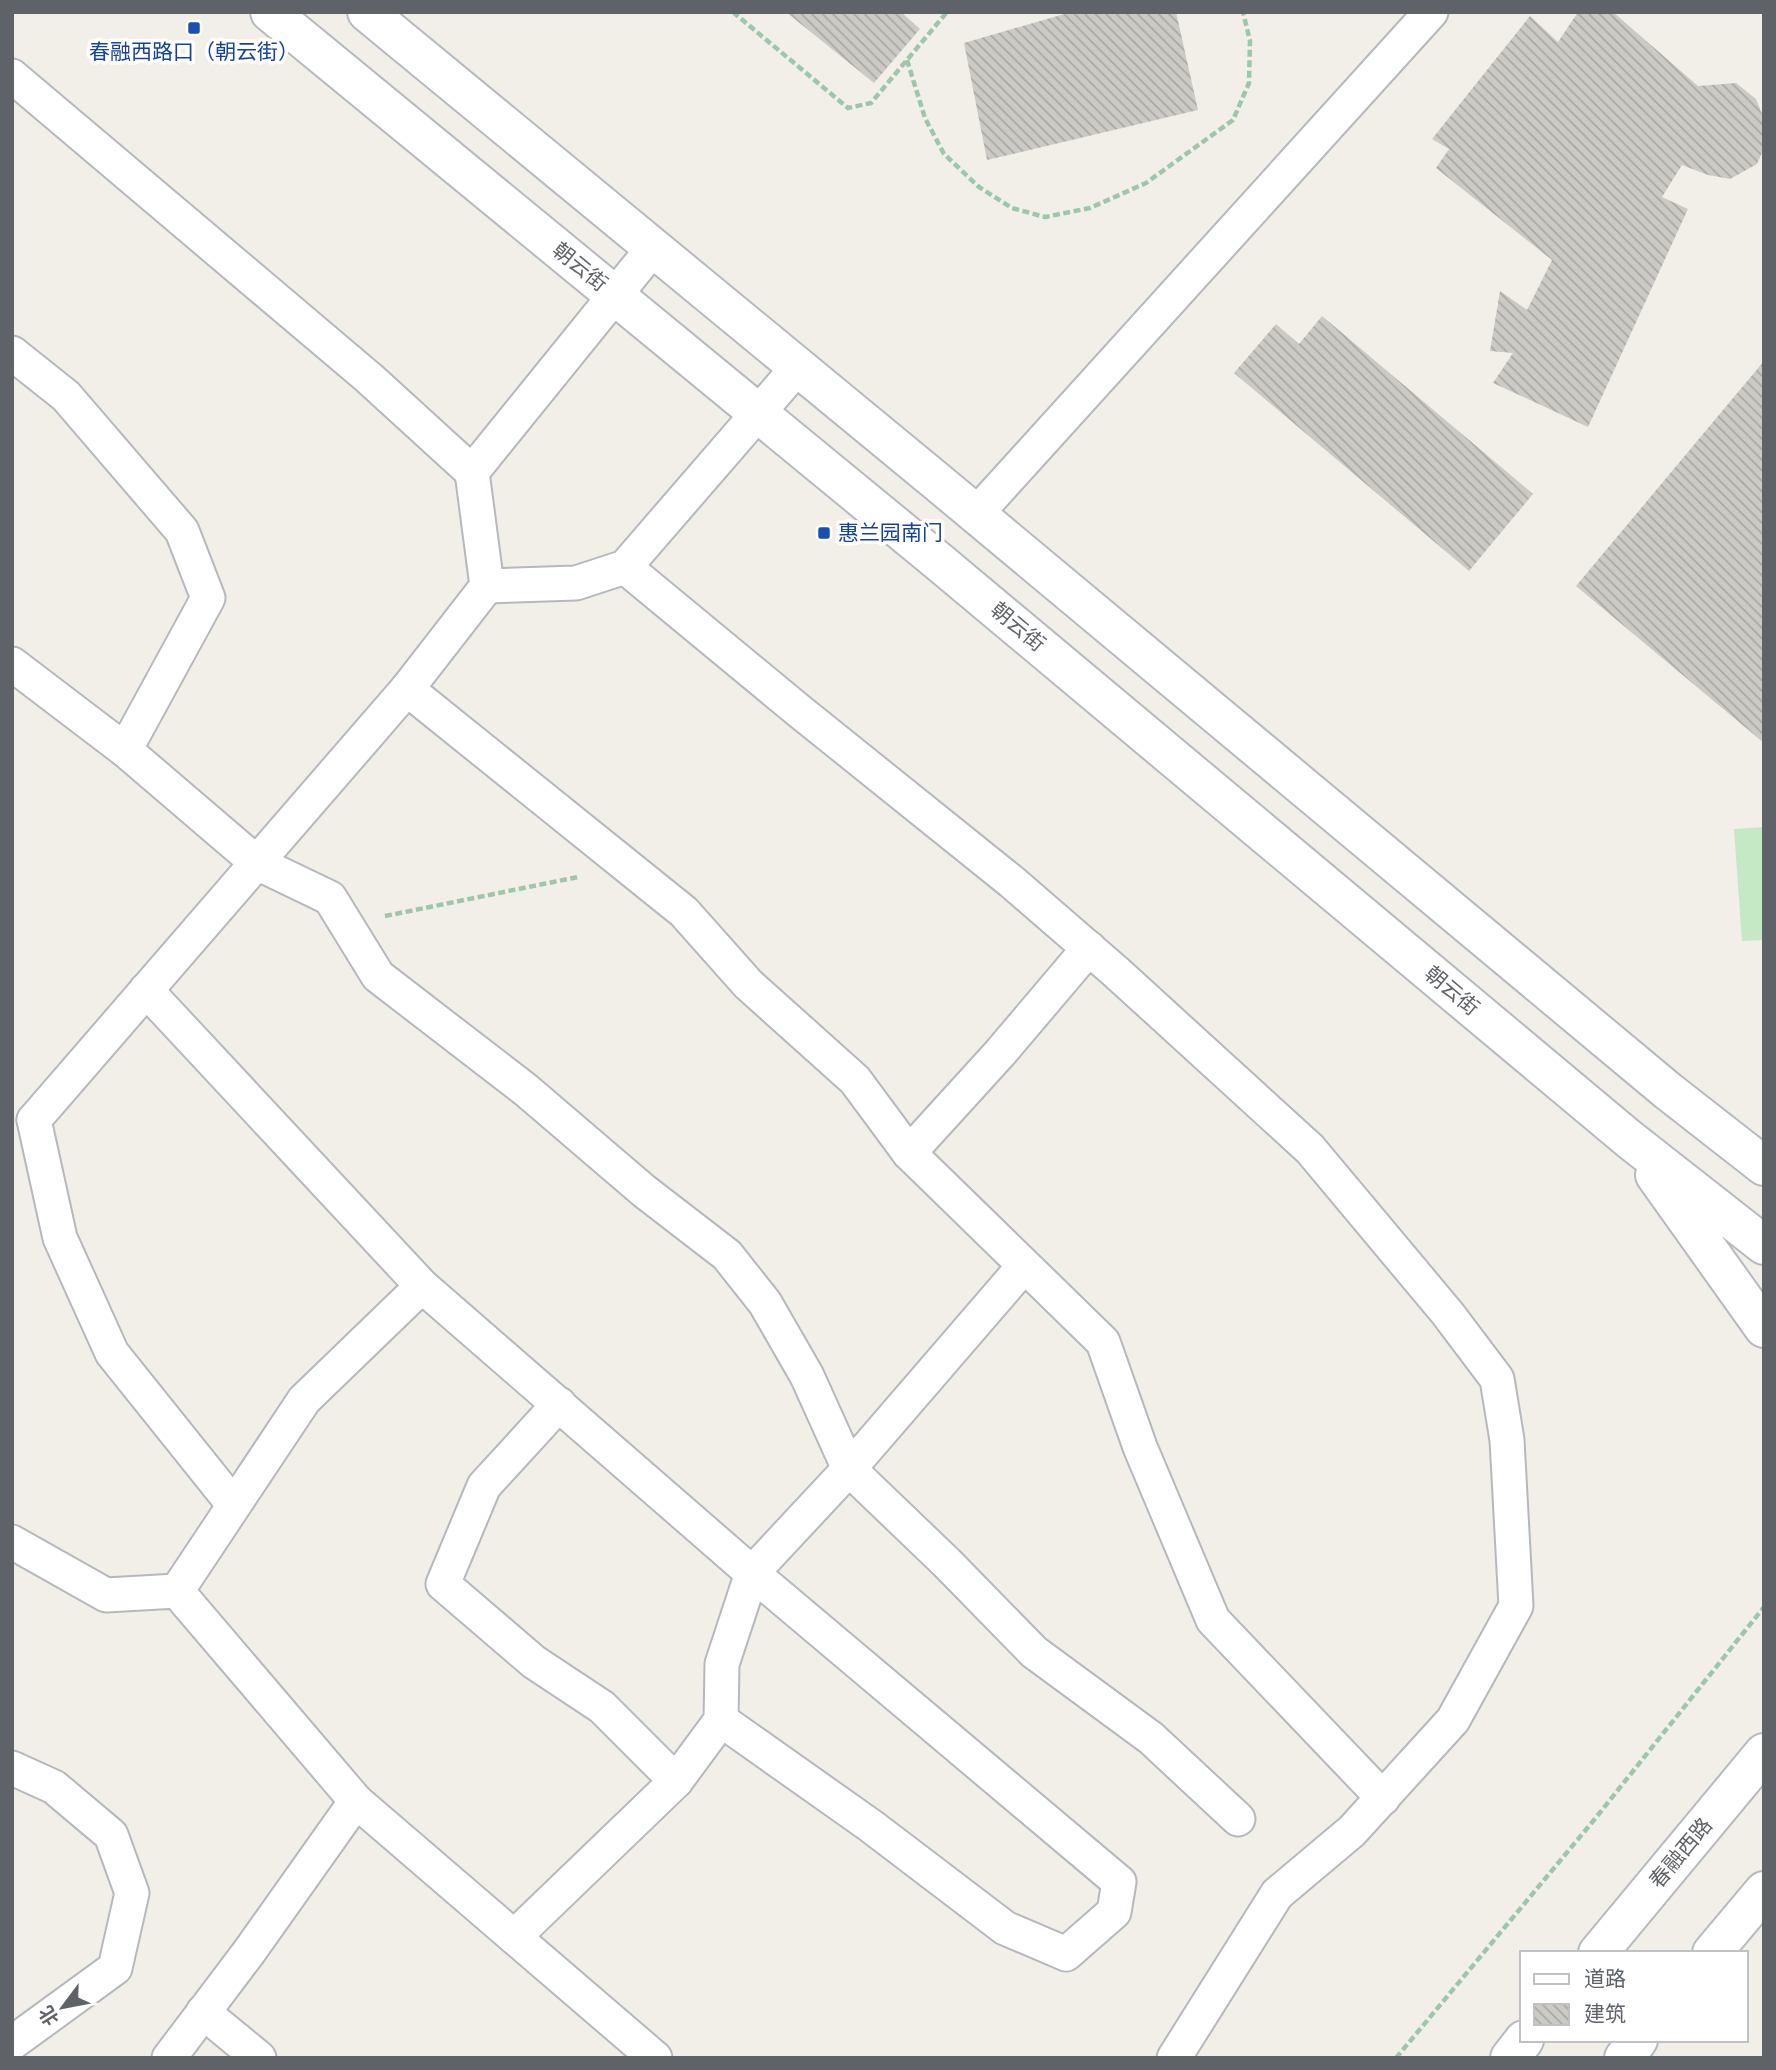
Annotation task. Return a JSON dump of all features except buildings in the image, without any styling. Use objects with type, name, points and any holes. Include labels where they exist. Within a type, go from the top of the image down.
[{"type":"main road","name":"朝云街","points":[[270,12],[938,561],[1629,1139],[1764,1245]]},
{"type":"main road","points":[[367,12],[797,368],[977,513],[1668,1091],[1764,1166]]},
{"type":"main road","points":[[1629,1139],[1764,1328]]},
{"type":"main road","name":"春融西路","points":[[1600,1951],[1753,1766],[1764,1740]]},
{"type":"main road","points":[[1714,1951],[1764,1891]]},
{"type":"main road","points":[[1510,2058],[1522,2042]]},
{"type":"main road","points":[[1624,2058],[1637,2042]]},
{"type":"street","points":[[977,513],[1431,12]]},
{"type":"street","points":[[15,84],[369,378],[472,472],[487,586],[407,689],[257,863],[146,990],[23,1117],[60,1238],[112,1353],[233,1504]]},
{"type":"street","points":[[472,472],[654,247]]},
{"type":"street","points":[[12,353],[66,396],[182,531],[208,598],[125,750]]},
{"type":"street","points":[[487,586],[576,583],[625,567],[797,368]]},
{"type":"street","points":[[625,567],[1013,882],[1310,1149],[1448,1314],[1497,1379],[1507,1440],[1516,1606],[1453,1720],[1352,1831],[1277,1894],[1174,2058]]},
{"type":"street","points":[[12,664],[125,750],[257,863],[330,898],[378,976],[526,1090],[644,1191],[727,1255],[765,1303],[807,1376],[849,1469],[1034,1652],[1151,1738],[1238,1819]]},
{"type":"street","points":[[407,689],[684,912],[748,984],[855,1080],[909,1153],[1103,1342],[1140,1447],[1213,1620],[1383,1798]]},
{"type":"street","points":[[909,1153],[1000,1053],[1089,948]]},
{"type":"street","points":[[146,990],[422,1286],[752,1573],[1119,1882],[1114,1912],[1066,1954],[1005,1928],[870,1826],[721,1720]]},
{"type":"street","points":[[514,1937],[676,1781],[721,1720],[722,1664],[752,1573],[849,1469],[1024,1266]]},
{"type":"street","points":[[177,1591],[304,1400],[422,1286]]},
{"type":"street","points":[[559,1404],[484,1486],[443,1584],[534,1662],[602,1707],[676,1781]]},
{"type":"street","points":[[12,1542],[106,1595],[177,1591]]},
{"type":"street","points":[[177,1591],[356,1801],[655,2058]]},
{"type":"street","points":[[12,1768],[54,1787],[111,1835],[132,1893],[115,1968],[12,2043]]},
{"type":"street","points":[[169,2058],[356,1801]]},
{"type":"street","points":[[203,2012],[259,2058]]},
{"type":"path","points":[[733,12],[848,108],[871,103],[947,12]]},
{"type":"path","points":[[907,60],[925,118],[944,154],[979,187],[1012,208],[1045,217],[1090,208],[1146,183],[1233,120],[1249,83],[1250,41],[1243,12]]},
{"type":"path","points":[[346,924],[628,867]]},
{"type":"path","points":[[1396,2058],[1594,1820],[1764,1607]]},
{"type":"green space","points":[[1764,827],[1764,940],[1742,941],[1734,829]]},
{"type":"place","name":"春融西路口（朝云街）","points":[[194,28]]},
{"type":"place","name":"惠兰园南门","points":[[824,533]]}]
